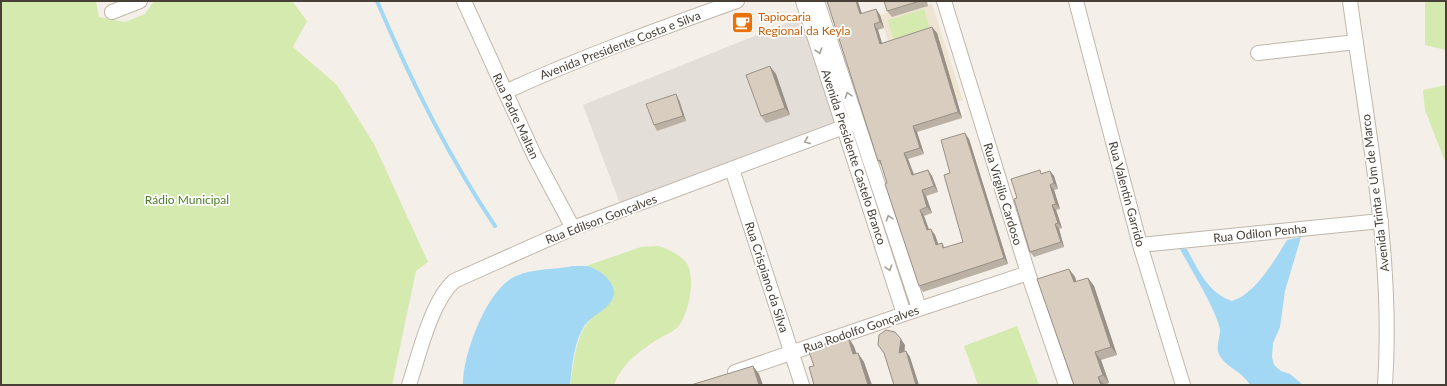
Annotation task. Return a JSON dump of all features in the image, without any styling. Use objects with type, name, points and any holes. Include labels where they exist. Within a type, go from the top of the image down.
[{"type":"street","points":[[112,12],[140,1]]},
{"type":"street","name":"Rua Padre Maltan","points":[[464,1],[535,157],[573,228]]},
{"type":"street","name":"Avenida Presidente Costa e Silva","points":[[505,92],[550,71],[642,35],[737,1]]},
{"type":"street","name":"Avenida Presidente Castelo Branco","points":[[803,1],[904,314]]},
{"type":"street","name":"Avenida Presidente Castelo Branco","points":[[817,1],[919,308]]},
{"type":"street","name":"Rua Virgilio Cardoso","points":[[944,1],[1028,273],[1066,385]]},
{"type":"street","name":"Rua Valentin Garrido","points":[[1076,1],[1140,245],[1183,385]]},
{"type":"street","name":"Avenida Trinta e Um de Marco","points":[[1350,1],[1381,220],[1387,308],[1384,385]]},
{"type":"street","points":[[1258,53],[1356,42]]},
{"type":"street","name":"Rua Edilson Gonçalves","points":[[409,385],[438,301],[447,287],[463,276],[573,228],[857,122]]},
{"type":"street","name":"Rua Crispiano da Silva","points":[[732,169],[802,385]]},
{"type":"street","name":"Rua Odilon Penha","points":[[1140,245],[1381,220]]},
{"type":"street","name":"Rua Rodolfo Gonçalves","points":[[724,376],[919,308],[1028,273]]},
{"type":"shaded area","points":[[932,4],[963,100],[911,116],[880,15],[896,10],[898,15]]},
{"type":"shaded area","points":[[802,17],[838,121],[620,204],[583,105]]},
{"type":"green space","name":"Rádio Municipal","points":[[1,1],[96,1],[99,17],[125,22],[145,14],[154,1],[292,1],[307,21],[293,47],[337,85],[374,144],[428,262],[416,271],[392,385],[1,385]]},
{"type":"green space","points":[[1425,1],[1446,1],[1446,50],[1425,45]]},
{"type":"green space","points":[[924,9],[930,30],[894,41],[888,20]]},
{"type":"green space","points":[[1446,85],[1446,164],[1425,110],[1423,90]]},
{"type":"green space","points":[[658,246],[679,256],[689,267],[691,275],[690,294],[682,321],[678,327],[639,352],[622,370],[614,385],[570,385],[578,341],[582,332],[595,315],[605,307],[597,270],[586,266],[641,247]]},
{"type":"green space","points":[[1017,326],[1039,385],[978,385],[964,346]]},
{"type":"water","points":[[1301,237],[1285,291],[1280,327],[1273,343],[1272,357],[1274,365],[1281,371],[1290,374],[1303,385],[1250,385],[1243,376],[1223,360],[1218,353],[1220,329],[1217,320],[1208,300],[1180,249],[1187,249],[1205,280],[1217,293],[1232,301],[1249,291],[1256,284],[1264,275],[1287,240]]},
{"type":"water","points":[[573,266],[586,266],[597,270],[611,283],[614,289],[614,294],[609,304],[591,318],[581,331],[574,354],[570,385],[463,385],[467,357],[478,324],[495,294],[505,283],[523,273]]},
{"type":"building","points":[[827,1],[856,1],[860,14],[876,9],[880,22],[874,24],[880,44],[932,27],[958,112],[913,126],[920,148],[904,153],[912,175],[928,170],[934,186],[922,190],[927,207],[920,210],[927,230],[931,229],[936,245],[942,243],[943,248],[963,242],[944,175],[950,173],[941,140],[965,133],[1004,258],[919,286],[885,184],[887,183],[880,160],[878,161]]},
{"type":"building","points":[[884,1],[920,1],[887,11]]},
{"type":"building","points":[[770,66],[785,108],[761,116],[746,75]]},
{"type":"building","points":[[676,94],[683,116],[654,125],[646,104]]},
{"type":"building","points":[[1040,170],[1041,174],[1050,171],[1054,183],[1050,185],[1056,204],[1052,205],[1058,223],[1055,224],[1061,242],[1030,252],[1014,199],[1017,198],[1011,179]]},
{"type":"building","points":[[1069,269],[1074,282],[1088,278],[1111,347],[1095,352],[1103,375],[1098,377],[1101,385],[1074,385],[1037,279]]},
{"type":"building","points":[[886,330],[895,332],[901,339],[899,353],[906,351],[916,385],[894,385],[884,353],[878,345],[879,335]]},
{"type":"building","points":[[848,337],[853,354],[858,353],[868,385],[814,385],[809,367],[814,366],[808,349]]},
{"type":"building","points":[[753,366],[759,385],[691,385]]},
{"type":"waterway","points":[[377,1],[416,88],[461,172],[495,226]]},
{"type":"place","name":"Tapiocaria Regional da Keyla","points":[[742,23]]}]
